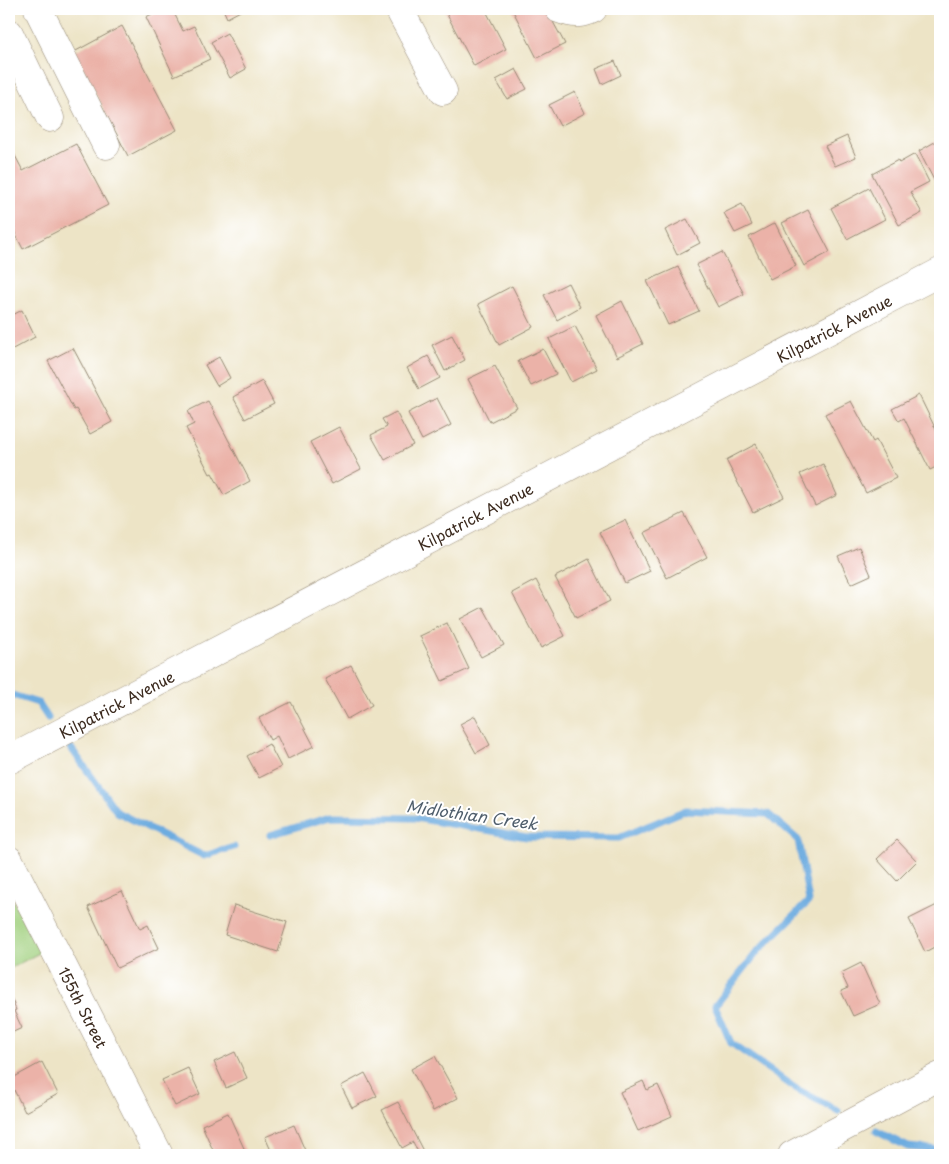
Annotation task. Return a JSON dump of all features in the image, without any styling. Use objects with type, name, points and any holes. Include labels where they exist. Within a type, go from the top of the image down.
[{"type":"street","points":[[399,9],[443,91]]},
{"type":"street","points":[[559,9],[574,14],[585,13],[593,9]]},
{"type":"street","points":[[45,11],[106,145]]},
{"type":"street","points":[[9,33],[50,118]]},
{"type":"street","name":"Kilpatrick Avenue","points":[[9,760],[940,272]]},
{"type":"street","name":"155th Street","points":[[9,860],[159,1155]]},
{"type":"street","points":[[792,1155],[940,1076]]},
{"type":"green space","points":[[9,894],[41,952],[9,969]]},
{"type":"building","points":[[162,9],[172,9],[183,31],[194,26],[210,59],[174,76],[146,17]]},
{"type":"building","points":[[223,9],[244,9],[227,18]]},
{"type":"building","points":[[444,9],[485,9],[506,49],[474,66]]},
{"type":"building","points":[[512,9],[546,9],[565,44],[537,58]]},
{"type":"building","points":[[122,26],[177,130],[128,156],[74,52]]},
{"type":"building","points":[[227,33],[246,69],[230,78],[211,42]]},
{"type":"building","points":[[615,61],[621,75],[602,84],[596,69]]},
{"type":"building","points":[[516,69],[527,89],[507,99],[496,80]]},
{"type":"building","points":[[575,92],[585,113],[560,126],[549,105]]},
{"type":"building","points":[[847,136],[856,157],[835,166],[825,146]]},
{"type":"building","points":[[940,139],[940,192],[919,151]]},
{"type":"building","points":[[9,144],[23,171],[76,144],[108,205],[23,249],[9,221]]},
{"type":"building","points":[[915,154],[929,182],[910,192],[922,213],[899,225],[872,174],[898,160],[899,163]]},
{"type":"building","points":[[869,188],[885,219],[847,239],[831,208]]},
{"type":"building","points":[[742,204],[752,225],[735,233],[724,213]]},
{"type":"building","points":[[808,210],[830,252],[804,266],[782,223]]},
{"type":"building","points":[[687,219],[700,243],[677,255],[665,230]]},
{"type":"building","points":[[775,223],[796,266],[770,279],[749,237]]},
{"type":"building","points":[[722,252],[744,294],[718,307],[696,265]]},
{"type":"building","points":[[678,267],[699,311],[668,325],[647,281]]},
{"type":"building","points":[[568,283],[580,307],[557,320],[544,295]]},
{"type":"building","points":[[512,286],[533,327],[499,345],[478,304]]},
{"type":"building","points":[[622,301],[643,344],[617,357],[596,315]]},
{"type":"building","points":[[22,310],[35,337],[9,351],[9,317]]},
{"type":"building","points":[[575,326],[597,369],[571,382],[549,339]]},
{"type":"building","points":[[452,335],[465,360],[445,371],[432,345]]},
{"type":"building","points":[[73,348],[112,422],[90,434],[76,409],[74,410],[48,361]]},
{"type":"building","points":[[543,349],[556,374],[531,386],[518,361]]},
{"type":"building","points":[[428,356],[440,378],[419,389],[407,368]]},
{"type":"building","points":[[219,357],[230,378],[217,386],[205,365]]},
{"type":"building","points":[[495,366],[517,408],[490,422],[468,379]]},
{"type":"building","points":[[262,381],[274,404],[245,419],[233,397]]},
{"type":"building","points":[[919,395],[940,438],[940,465],[930,470],[904,418],[899,421],[892,409]]},
{"type":"building","points":[[437,398],[451,425],[422,440],[408,413]]},
{"type":"building","points":[[208,401],[250,481],[224,495],[212,473],[210,474],[186,428],[194,424],[188,411]]},
{"type":"building","points":[[851,401],[873,442],[876,440],[896,478],[866,493],[825,414]]},
{"type":"building","points":[[396,412],[413,445],[385,460],[371,435],[387,427],[382,419]]},
{"type":"building","points":[[339,427],[361,469],[332,484],[310,442]]},
{"type":"building","points":[[756,444],[784,497],[753,512],[726,460]]},
{"type":"building","points":[[823,464],[837,495],[815,506],[800,474]]},
{"type":"building","points":[[684,513],[707,557],[667,578],[644,533]]},
{"type":"building","points":[[625,520],[650,571],[625,583],[600,532]]},
{"type":"building","points":[[859,547],[871,575],[851,584],[838,556]]},
{"type":"building","points":[[589,559],[610,601],[576,618],[555,577]]},
{"type":"building","points":[[536,580],[565,636],[541,648],[512,593]]},
{"type":"building","points":[[483,607],[504,645],[481,657],[460,619]]},
{"type":"building","points":[[447,623],[469,669],[442,681],[420,636]]},
{"type":"building","points":[[351,665],[372,705],[347,719],[325,679]]},
{"type":"building","points":[[291,702],[314,746],[288,759],[277,736],[270,740],[259,718]]},
{"type":"building","points":[[475,716],[490,745],[476,753],[460,724]]},
{"type":"building","points":[[269,744],[281,767],[259,778],[247,756]]},
{"type":"building","points":[[897,840],[917,861],[897,881],[877,859]]},
{"type":"building","points":[[122,891],[140,929],[148,925],[159,948],[117,968],[88,907]]},
{"type":"building","points":[[234,905],[287,922],[278,952],[225,935]]},
{"type":"building","points":[[937,905],[940,911],[940,944],[925,952],[909,919]]},
{"type":"building","points":[[861,963],[880,1004],[853,1016],[841,991],[848,988],[841,973]]},
{"type":"building","points":[[9,992],[16,1010],[14,1011],[22,1028],[9,1034]]},
{"type":"building","points":[[235,1052],[247,1078],[226,1088],[214,1062]]},
{"type":"building","points":[[435,1056],[458,1098],[433,1111],[411,1069]]},
{"type":"building","points":[[42,1062],[58,1094],[25,1112],[9,1080]]},
{"type":"building","points":[[188,1068],[200,1094],[175,1106],[162,1080]]},
{"type":"building","points":[[365,1073],[377,1096],[352,1108],[341,1086]]},
{"type":"building","points":[[643,1081],[647,1090],[658,1085],[672,1116],[638,1131],[620,1092]]},
{"type":"building","points":[[398,1102],[425,1155],[412,1155],[418,1152],[413,1142],[402,1148],[382,1110]]},
{"type":"building","points":[[228,1113],[247,1155],[215,1155],[202,1125]]},
{"type":"building","points":[[294,1125],[307,1155],[273,1155],[265,1137]]},
{"type":"waterway","name":"Midlothian Creek","points":[[9,694],[38,703],[48,718]]},
{"type":"waterway","name":"Midlothian Creek","points":[[71,748],[117,812],[204,856],[234,847]]},
{"type":"waterway","name":"Midlothian Creek","points":[[270,835],[330,817],[415,818],[527,837],[619,838],[686,810],[768,814],[798,840],[809,901],[758,951],[715,1006],[731,1043],[795,1088],[838,1111]]},
{"type":"waterway","name":"Midlothian Creek","points":[[876,1131],[908,1147],[940,1150]]}]
